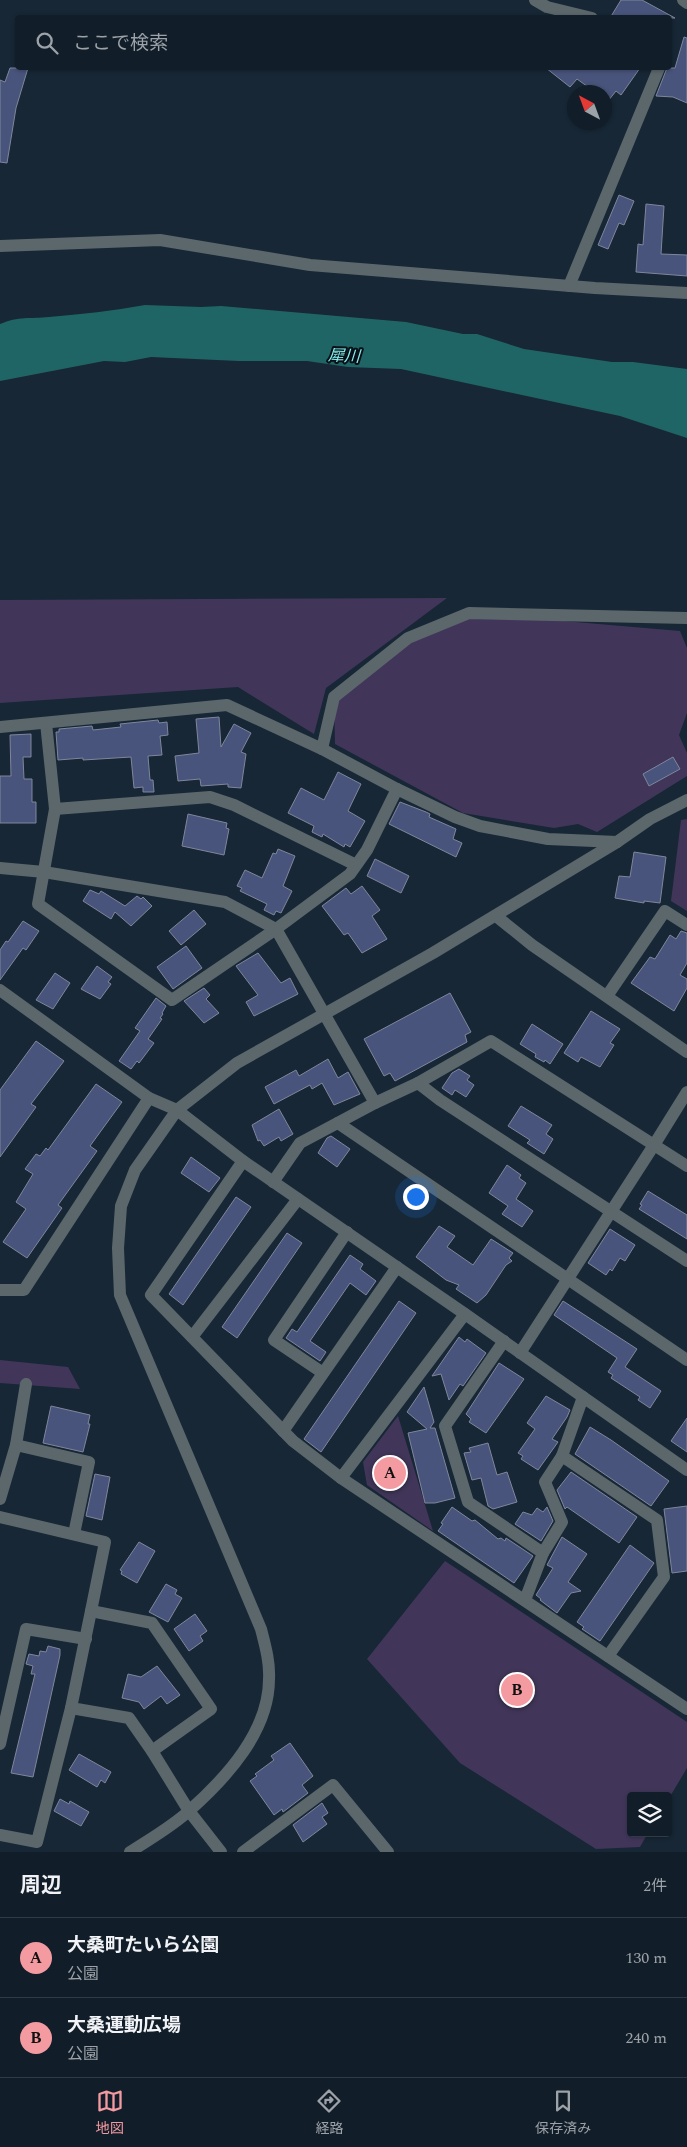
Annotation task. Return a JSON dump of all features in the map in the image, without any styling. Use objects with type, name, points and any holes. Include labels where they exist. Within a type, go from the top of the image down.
[{"type":"street","points":[[535,0],[547,7],[580,15]]},
{"type":"street","points":[[683,0],[687,3]]},
{"type":"street","points":[[569,286],[658,70]]},
{"type":"street","points":[[0,246],[160,240],[310,266],[687,293]]},
{"type":"street","points":[[322,748],[334,697],[408,638],[469,614],[687,618]]},
{"type":"street","points":[[0,727],[227,705],[322,748],[397,789],[455,817],[480,826],[548,839],[617,842]]},
{"type":"street","points":[[46,723],[55,808],[38,904],[172,1000],[276,929],[350,874],[367,850],[397,789]]},
{"type":"street","points":[[55,808],[210,797],[234,805],[356,866]]},
{"type":"street","points":[[130,1852],[189,1811],[233,1767],[260,1723],[267,1700],[270,1678],[261,1629],[120,1295],[118,1248],[121,1206],[135,1170],[177,1110],[236,1063],[326,1014],[496,916],[617,842],[650,819],[687,800]]},
{"type":"street","points":[[0,868],[44,872],[224,902],[276,929],[376,1103]]},
{"type":"street","points":[[607,996],[665,911],[687,925]]},
{"type":"street","points":[[496,916],[532,944],[687,1052]]},
{"type":"street","points":[[0,990],[149,1098],[177,1110],[243,1161],[687,1470]]},
{"type":"street","points":[[273,1182],[300,1142],[418,1083],[491,1041],[687,1166]]},
{"type":"street","points":[[418,1083],[440,1100],[687,1261]]},
{"type":"street","points":[[520,1353],[687,1092]]},
{"type":"street","points":[[0,1290],[24,1290],[149,1098]]},
{"type":"street","points":[[338,1122],[687,1360]]},
{"type":"street","points":[[243,1161],[151,1295],[293,1441],[341,1478],[687,1709]]},
{"type":"street","points":[[192,1338],[298,1199]]},
{"type":"street","points":[[323,1373],[274,1340],[347,1232]]},
{"type":"street","points":[[283,1431],[397,1267]]},
{"type":"street","points":[[341,1478],[465,1314]]},
{"type":"street","points":[[504,1341],[445,1426],[468,1502],[543,1553]]},
{"type":"street","points":[[0,1499],[16,1445],[26,1384]]},
{"type":"street","points":[[525,1600],[543,1553],[562,1522],[545,1482],[562,1456],[583,1397]]},
{"type":"street","points":[[16,1445],[90,1462],[74,1534]]},
{"type":"street","points":[[562,1456],[657,1520],[664,1577],[608,1656]]},
{"type":"street","points":[[0,1517],[105,1542],[71,1708],[37,1842],[0,1835]]},
{"type":"street","points":[[92,1611],[152,1623],[211,1709],[152,1751]]},
{"type":"street","points":[[0,1744],[26,1629],[86,1639]]},
{"type":"street","points":[[71,1708],[129,1718],[189,1811],[221,1852]]},
{"type":"street","points":[[242,1852],[333,1785],[388,1852]]},
{"type":"shaded area","points":[[447,598],[326,688],[314,734],[238,687],[0,703],[0,600]]},
{"type":"shaded area","points":[[469,613],[680,631],[687,648],[687,713],[679,735],[687,753],[687,776],[597,832],[578,824],[554,828],[463,813],[335,744],[334,697],[408,638]]},
{"type":"shaded area","points":[[687,819],[687,911],[671,901],[681,820]]},
{"type":"shaded area","points":[[0,1360],[68,1367],[80,1389],[0,1383]]},
{"type":"shaded area","points":[[398,1416],[433,1531],[367,1485],[363,1462]]},
{"type":"shaded area","points":[[445,1561],[687,1722],[687,1768],[672,1793],[627,1792],[627,1837],[646,1837],[640,1847],[596,1849],[460,1763],[367,1659]]},
{"type":"water","name":"犀川","points":[[145,305],[221,306],[406,322],[463,334],[477,334],[524,349],[612,362],[633,362],[687,369],[687,438],[620,416],[401,369],[348,367],[307,361],[239,361],[151,357],[125,362],[104,361],[0,381],[0,324],[19,319],[42,318]]},
{"type":"building","points":[[621,0],[642,0],[670,15],[612,15]]},
{"type":"building","points":[[684,37],[687,38],[687,103],[673,97],[656,96],[666,70],[675,68]]},
{"type":"building","points":[[10,68],[27,70],[16,108],[7,163],[0,162],[0,80],[5,82]]},
{"type":"building","points":[[549,70],[639,70],[621,95],[616,91],[612,96],[612,85],[585,85],[577,79],[572,85],[567,85]]},
{"type":"building","points":[[619,195],[634,201],[624,225],[619,223],[608,249],[598,245]]},
{"type":"building","points":[[646,204],[664,206],[661,254],[687,255],[687,276],[636,272],[638,244],[643,245]]},
{"type":"building","points":[[219,717],[221,747],[234,724],[251,733],[241,752],[246,754],[241,788],[228,787],[228,784],[201,786],[200,779],[178,781],[175,756],[199,753],[196,719]]},
{"type":"building","points":[[158,720],[159,723],[167,722],[168,735],[160,736],[162,755],[148,756],[150,780],[153,780],[154,792],[143,792],[143,787],[134,788],[131,757],[58,760],[56,732],[59,732],[59,729],[92,726],[93,730],[121,727],[120,724]]},
{"type":"building","points":[[31,734],[31,757],[23,757],[24,779],[32,779],[32,802],[36,802],[36,823],[0,823],[0,776],[11,776],[10,735]]},
{"type":"building","points":[[673,757],[680,769],[649,786],[643,774]]},
{"type":"building","points":[[338,772],[361,784],[348,811],[365,821],[350,847],[345,844],[344,847],[323,834],[322,837],[312,832],[314,826],[288,813],[301,788],[324,800]]},
{"type":"building","points":[[400,802],[426,812],[430,814],[429,817],[456,829],[453,839],[462,843],[456,857],[389,824]]},
{"type":"building","points":[[188,814],[227,823],[226,828],[229,829],[224,855],[182,846]]},
{"type":"building","points":[[278,849],[295,856],[283,886],[292,891],[281,913],[276,911],[274,915],[264,910],[267,904],[240,891],[242,888],[237,886],[245,870],[262,878],[273,853],[276,854]]},
{"type":"building","points":[[634,852],[666,857],[660,903],[644,901],[644,903],[615,898],[619,876],[630,877]]},
{"type":"building","points":[[375,859],[409,876],[401,893],[367,876]]},
{"type":"building","points":[[362,886],[380,910],[372,916],[387,939],[362,953],[348,933],[344,935],[322,906],[346,888],[351,894]]},
{"type":"building","points":[[90,890],[99,894],[101,891],[125,906],[137,896],[141,899],[143,897],[152,906],[131,926],[115,912],[111,919],[83,901]]},
{"type":"building","points":[[194,910],[206,924],[181,945],[169,931]]},
{"type":"building","points":[[23,921],[39,931],[26,950],[23,948],[0,980],[0,950]]},
{"type":"building","points":[[681,931],[687,933],[687,963],[680,975],[687,979],[687,988],[674,1011],[631,983],[650,957],[655,959],[670,935],[676,939]]},
{"type":"building","points":[[186,946],[202,968],[173,989],[157,967]]},
{"type":"building","points":[[258,953],[281,983],[290,978],[298,994],[254,1016],[246,1002],[258,995],[236,966]]},
{"type":"building","points":[[97,966],[112,977],[108,982],[111,984],[100,999],[81,989]]},
{"type":"building","points":[[55,973],[70,983],[53,1009],[36,1000]]},
{"type":"building","points":[[204,988],[210,995],[206,999],[219,1013],[204,1023],[184,1001]]},
{"type":"building","points":[[450,993],[471,1032],[465,1035],[467,1042],[395,1081],[390,1073],[384,1076],[364,1039]]},
{"type":"building","points":[[156,998],[166,1006],[160,1018],[162,1019],[148,1039],[154,1043],[139,1063],[137,1061],[131,1069],[119,1061],[140,1031],[135,1028]]},
{"type":"building","points":[[591,1011],[620,1029],[610,1043],[614,1045],[600,1067],[581,1057],[578,1062],[564,1053]]},
{"type":"building","points":[[532,1024],[563,1044],[550,1064],[545,1060],[544,1062],[535,1057],[536,1054],[520,1044]]},
{"type":"building","points":[[36,1041],[64,1061],[31,1104],[36,1107],[0,1157],[0,1090]]},
{"type":"building","points":[[328,1059],[338,1078],[348,1072],[360,1094],[334,1105],[322,1083],[312,1089],[310,1085],[274,1104],[265,1087],[296,1070],[299,1076]]},
{"type":"building","points":[[459,1069],[470,1076],[467,1080],[474,1085],[466,1097],[455,1090],[452,1095],[442,1088],[452,1073]]},
{"type":"building","points":[[96,1084],[122,1102],[90,1146],[97,1151],[58,1205],[62,1208],[27,1258],[3,1242],[26,1209],[16,1202],[33,1174],[25,1169],[36,1154],[40,1156],[46,1148],[48,1150]]},
{"type":"building","points":[[521,1106],[552,1125],[546,1134],[553,1139],[544,1154],[527,1143],[530,1140],[508,1126]]},
{"type":"building","points":[[279,1109],[293,1134],[281,1141],[279,1137],[264,1146],[260,1140],[258,1141],[252,1125]]},
{"type":"building","points":[[331,1136],[350,1149],[337,1167],[318,1153],[327,1138]]},
{"type":"building","points":[[191,1157],[220,1178],[209,1192],[181,1173]]},
{"type":"building","points":[[507,1165],[521,1175],[519,1178],[526,1183],[516,1199],[533,1211],[522,1227],[502,1214],[508,1206],[489,1193]]},
{"type":"building","points":[[648,1191],[687,1215],[687,1239],[639,1209]]},
{"type":"building","points":[[236,1197],[251,1207],[183,1305],[169,1294]]},
{"type":"building","points":[[439,1226],[455,1236],[447,1247],[473,1265],[491,1239],[513,1253],[509,1258],[512,1261],[506,1265],[486,1295],[477,1303],[456,1289],[459,1285],[446,1280],[416,1257]]},
{"type":"building","points":[[610,1229],[635,1245],[625,1261],[620,1258],[612,1271],[610,1269],[606,1275],[588,1263]]},
{"type":"building","points":[[287,1233],[302,1243],[237,1338],[222,1327]]},
{"type":"building","points":[[350,1255],[363,1264],[360,1269],[376,1281],[366,1295],[350,1283],[310,1341],[326,1352],[320,1361],[286,1338],[292,1329],[297,1332]]},
{"type":"building","points":[[399,1301],[416,1313],[321,1452],[304,1439]]},
{"type":"building","points":[[563,1301],[637,1349],[625,1367],[661,1391],[650,1408],[638,1400],[640,1397],[611,1378],[613,1375],[608,1372],[617,1358],[554,1315]]},
{"type":"building","points":[[459,1337],[465,1342],[467,1339],[486,1353],[463,1386],[460,1384],[449,1400],[441,1374],[432,1376]]},
{"type":"building","points":[[499,1363],[524,1379],[486,1433],[469,1422],[471,1419],[466,1414]]},
{"type":"building","points":[[424,1387],[434,1422],[430,1428],[435,1428],[455,1498],[435,1503],[425,1503],[408,1433],[427,1429],[407,1412]]},
{"type":"building","points":[[546,1396],[570,1410],[552,1439],[558,1442],[538,1470],[521,1459],[523,1456],[518,1453],[535,1429],[527,1423]]},
{"type":"building","points":[[51,1406],[90,1415],[88,1424],[90,1424],[83,1452],[43,1443]]},
{"type":"building","points":[[687,1418],[687,1452],[671,1441]]},
{"type":"building","points":[[590,1427],[669,1481],[651,1506],[575,1454]]},
{"type":"building","points":[[488,1443],[497,1475],[507,1472],[517,1502],[493,1509],[488,1506],[481,1478],[472,1480],[464,1453],[471,1452],[469,1448]]},
{"type":"building","points":[[571,1472],[637,1517],[619,1543],[567,1507],[565,1509],[557,1490]]},
{"type":"building","points":[[95,1474],[110,1477],[102,1520],[86,1516]]},
{"type":"building","points":[[687,1506],[687,1571],[672,1573],[664,1509]]},
{"type":"building","points":[[452,1507],[472,1521],[475,1520],[498,1539],[501,1538],[505,1541],[506,1538],[533,1556],[514,1583],[438,1531]]},
{"type":"building","points":[[547,1507],[553,1521],[541,1541],[515,1524],[523,1512],[532,1515],[537,1508],[543,1512]]},
{"type":"building","points":[[562,1537],[587,1554],[568,1582],[581,1591],[571,1593],[557,1613],[536,1595],[553,1568],[547,1565]]},
{"type":"building","points":[[139,1542],[155,1551],[137,1583],[121,1574],[122,1571],[120,1570]]},
{"type":"building","points":[[630,1545],[654,1563],[600,1641],[582,1629],[584,1627],[577,1622]]},
{"type":"building","points":[[166,1584],[177,1590],[175,1594],[182,1598],[168,1622],[149,1612]]},
{"type":"building","points":[[195,1614],[207,1631],[200,1636],[203,1641],[189,1651],[174,1629]]},
{"type":"building","points":[[48,1646],[60,1649],[60,1655],[33,1777],[11,1773],[35,1674],[31,1674],[33,1666],[26,1664],[29,1654],[39,1656],[40,1651],[46,1652]]},
{"type":"building","points":[[157,1666],[180,1695],[167,1704],[161,1696],[144,1709],[139,1702],[122,1698],[128,1674],[141,1677]]},
{"type":"building","points":[[290,1743],[313,1776],[302,1785],[308,1793],[283,1812],[282,1809],[274,1815],[250,1781],[257,1776],[255,1774],[274,1760],[271,1756]]},
{"type":"building","points":[[79,1754],[111,1772],[105,1783],[101,1780],[97,1787],[69,1770]]},
{"type":"building","points":[[60,1799],[69,1804],[70,1801],[89,1812],[81,1826],[54,1811]]},
{"type":"building","points":[[322,1803],[328,1813],[322,1817],[327,1824],[303,1842],[293,1825]]},
{"type":"place","name":"大桑町たいら公園","points":[[390,1473]]},
{"type":"place","name":"大桑運動広場","points":[[517,1690]]}]
